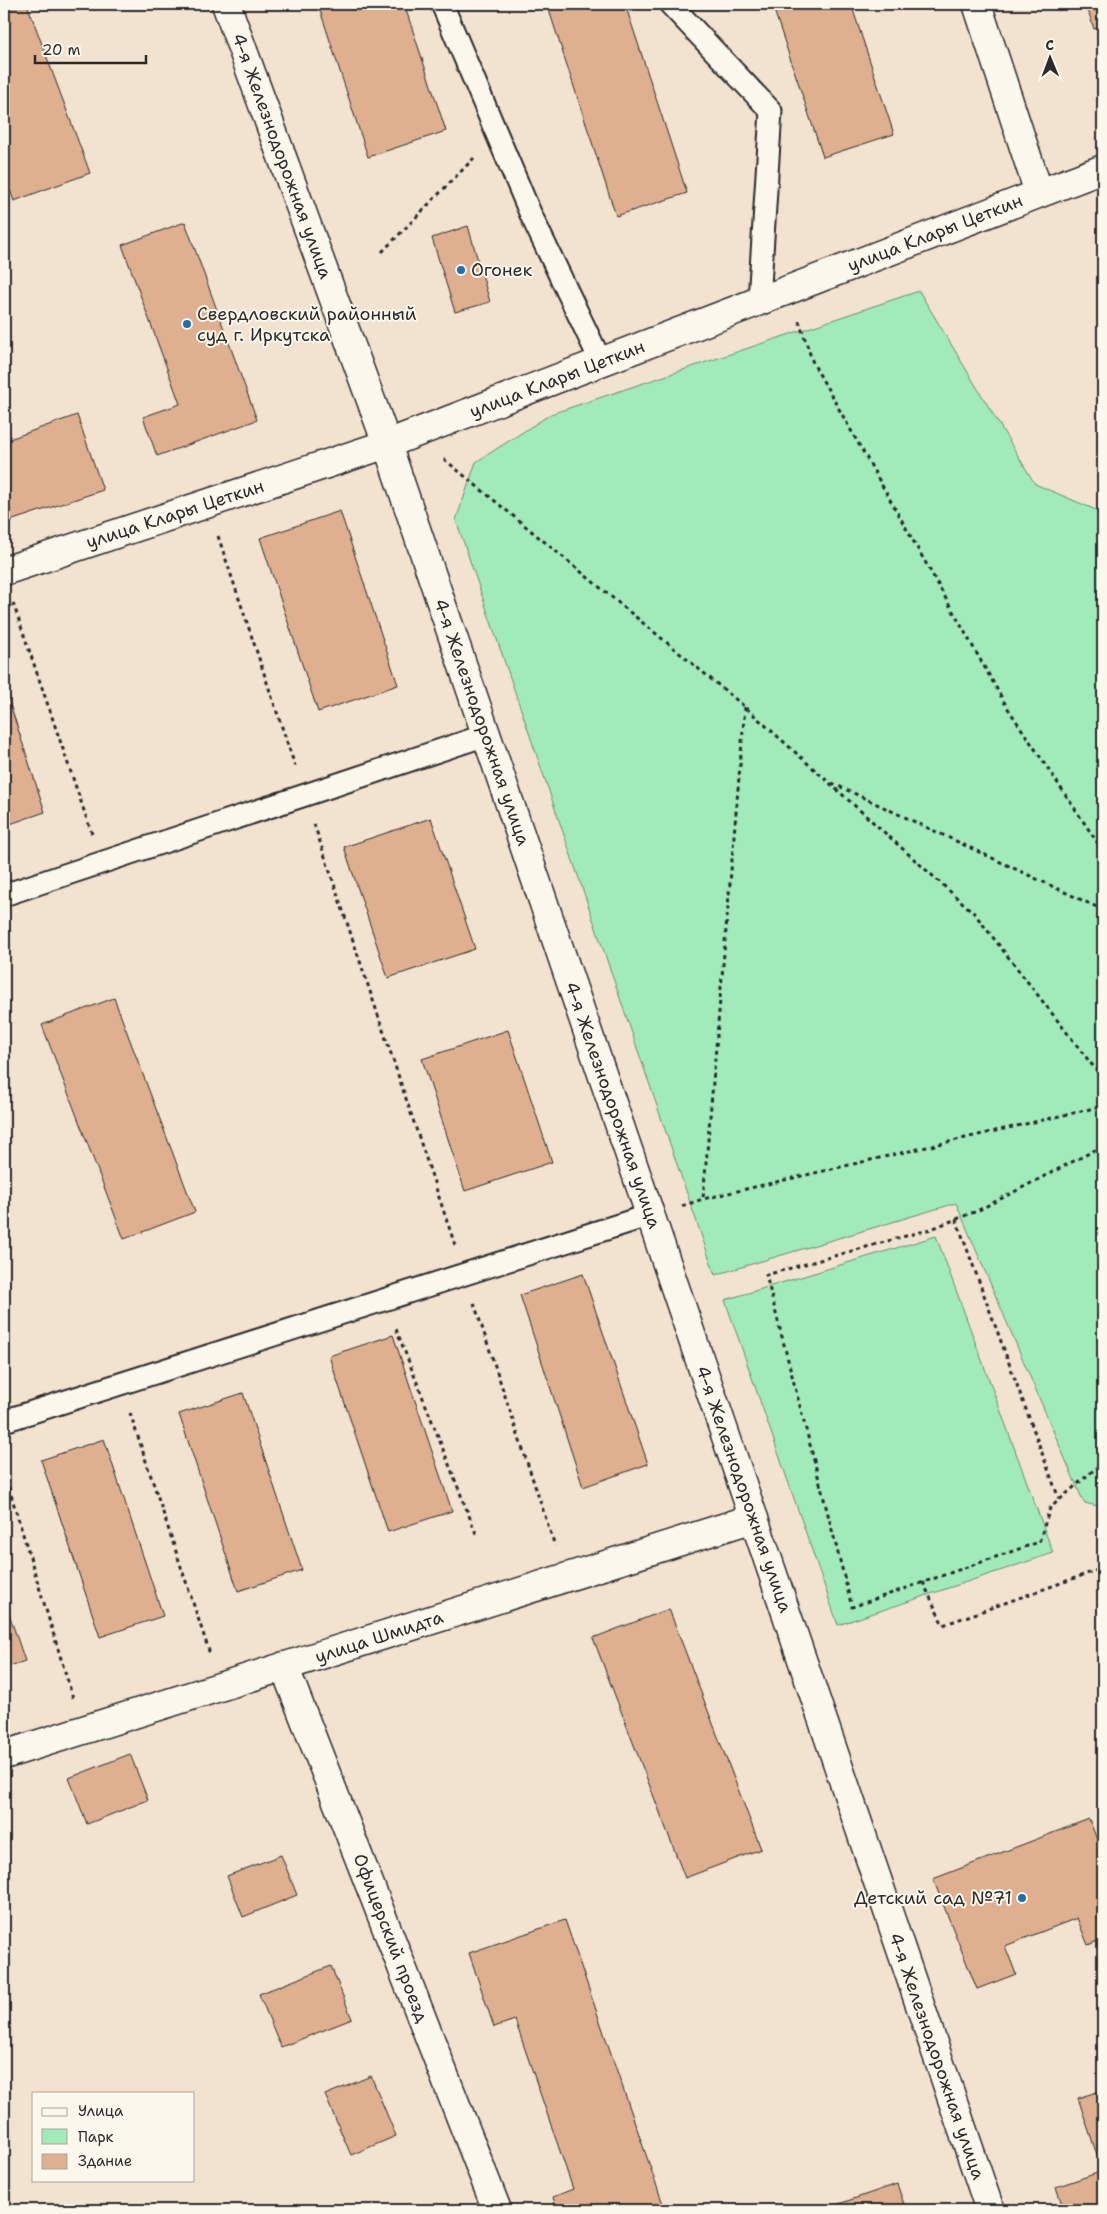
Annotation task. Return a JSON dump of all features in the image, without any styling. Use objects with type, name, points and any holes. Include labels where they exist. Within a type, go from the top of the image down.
[{"type":"street","name":"4-я Железнодорожная улица","points":[[226,4],[387,444],[990,2210]]},
{"type":"street","points":[[977,4],[1039,193]]},
{"type":"street","name":"улица Клары Цеткин","points":[[4,571],[387,444],[1103,169]]},
{"type":"street","name":"улица Шмидта","points":[[4,1755],[754,1518]]},
{"type":"street","name":"Офицерский проезд","points":[[284,1666],[497,2210]]},
{"type":"lane","points":[[442,4],[531,215],[601,362]]},
{"type":"lane","points":[[670,4],[771,111],[759,301]]},
{"type":"lane","points":[[4,895],[486,736]]},
{"type":"lane","points":[[4,1421],[650,1215]]},
{"type":"path","points":[[382,252],[497,134]]},
{"type":"path","points":[[788,290],[813,363],[1007,706],[1103,851]]},
{"type":"path","points":[[444,458],[745,707],[974,913],[1103,1078]]},
{"type":"path","points":[[218,536],[555,1547]]},
{"type":"path","points":[[13,603],[102,863]]},
{"type":"path","points":[[745,707],[703,1200],[1103,1106]]},
{"type":"path","points":[[827,780],[1103,910]]},
{"type":"path","points":[[1103,1146],[977,1211],[931,1229],[766,1275],[852,1607],[1039,1542],[1050,1508],[1103,1464]]},
{"type":"path","points":[[956,1219],[1060,1499]]},
{"type":"path","points":[[384,1300],[478,1536]]},
{"type":"path","points":[[120,1384],[212,1659]]},
{"type":"path","points":[[4,1472],[75,1704]]},
{"type":"path","points":[[923,1582],[943,1625],[1103,1568]]},
{"type":"green space","points":[[919,291],[1035,484],[1103,513],[1103,1507],[1084,1503],[956,1203],[715,1275],[456,520],[476,462],[551,414]]},
{"type":"green space","points":[[936,1236],[1053,1553],[838,1625],[725,1300]]},
{"type":"building","points":[[4,4],[27,4],[90,173],[14,201],[4,173]]},
{"type":"building","points":[[318,4],[404,4],[446,131],[368,157]]},
{"type":"building","points":[[547,4],[625,4],[687,193],[616,216]]},
{"type":"building","points":[[772,4],[851,4],[894,134],[823,157]]},
{"type":"building","points":[[1086,4],[1103,4],[1103,26],[1094,29]]},
{"type":"building","name":"Свердловский районный суд г. Иркутска","points":[[185,222],[257,420],[157,456],[143,417],[180,404],[122,245]]},
{"type":"building","name":"Огонек","points":[[468,226],[490,302],[455,312],[432,238]]},
{"type":"building","points":[[77,415],[103,490],[4,523],[4,441]]},
{"type":"building","points":[[340,511],[398,685],[318,712],[260,538]]},
{"type":"building","points":[[4,686],[45,812],[4,826]]},
{"type":"building","points":[[431,818],[475,949],[388,978],[344,847]]},
{"type":"building","points":[[114,998],[195,1212],[124,1239],[42,1025]]},
{"type":"building","points":[[508,1030],[552,1162],[465,1191],[422,1059]]},
{"type":"building","points":[[583,1274],[648,1464],[583,1487],[520,1295]]},
{"type":"building","points":[[393,1335],[452,1511],[388,1532],[329,1356]]},
{"type":"building","points":[[243,1393],[302,1570],[238,1591],[179,1414]]},
{"type":"building","points":[[104,1439],[163,1616],[100,1637],[41,1460]]},
{"type":"building","points":[[4,1599],[25,1661],[4,1668]]},
{"type":"building","points":[[669,1609],[761,1849],[685,1878],[593,1638]]},
{"type":"building","points":[[130,1754],[148,1800],[87,1824],[69,1778]]},
{"type":"building","name":"Детский сад №71","points":[[1089,1819],[1103,1855],[1103,1939],[1088,1945],[1077,1918],[1005,1946],[1016,1974],[977,1989],[933,1879]]},
{"type":"building","points":[[281,1855],[297,1895],[243,1917],[227,1876]]},
{"type":"building","points":[[565,1920],[665,2210],[557,2210],[553,2197],[573,2189],[515,2020],[494,2027],[469,1953]]},
{"type":"building","points":[[331,1966],[352,2019],[281,2047],[259,1994]]},
{"type":"building","points":[[371,2076],[396,2136],[351,2155],[325,2095]]},
{"type":"building","points":[[1103,2090],[1103,2169],[1102,2170],[1078,2098]]},
{"type":"building","points":[[1103,2171],[1103,2210],[1064,2210],[1056,2187]]},
{"type":"building","points":[[897,2184],[906,2210],[821,2210]]},
{"type":"place","name":"Огонек","points":[[461,270]]},
{"type":"place","name":"Свердловский районный суд г. Иркутска","points":[[187,324]]},
{"type":"place","name":"Детский сад №71","points":[[1022,1898]]}]
